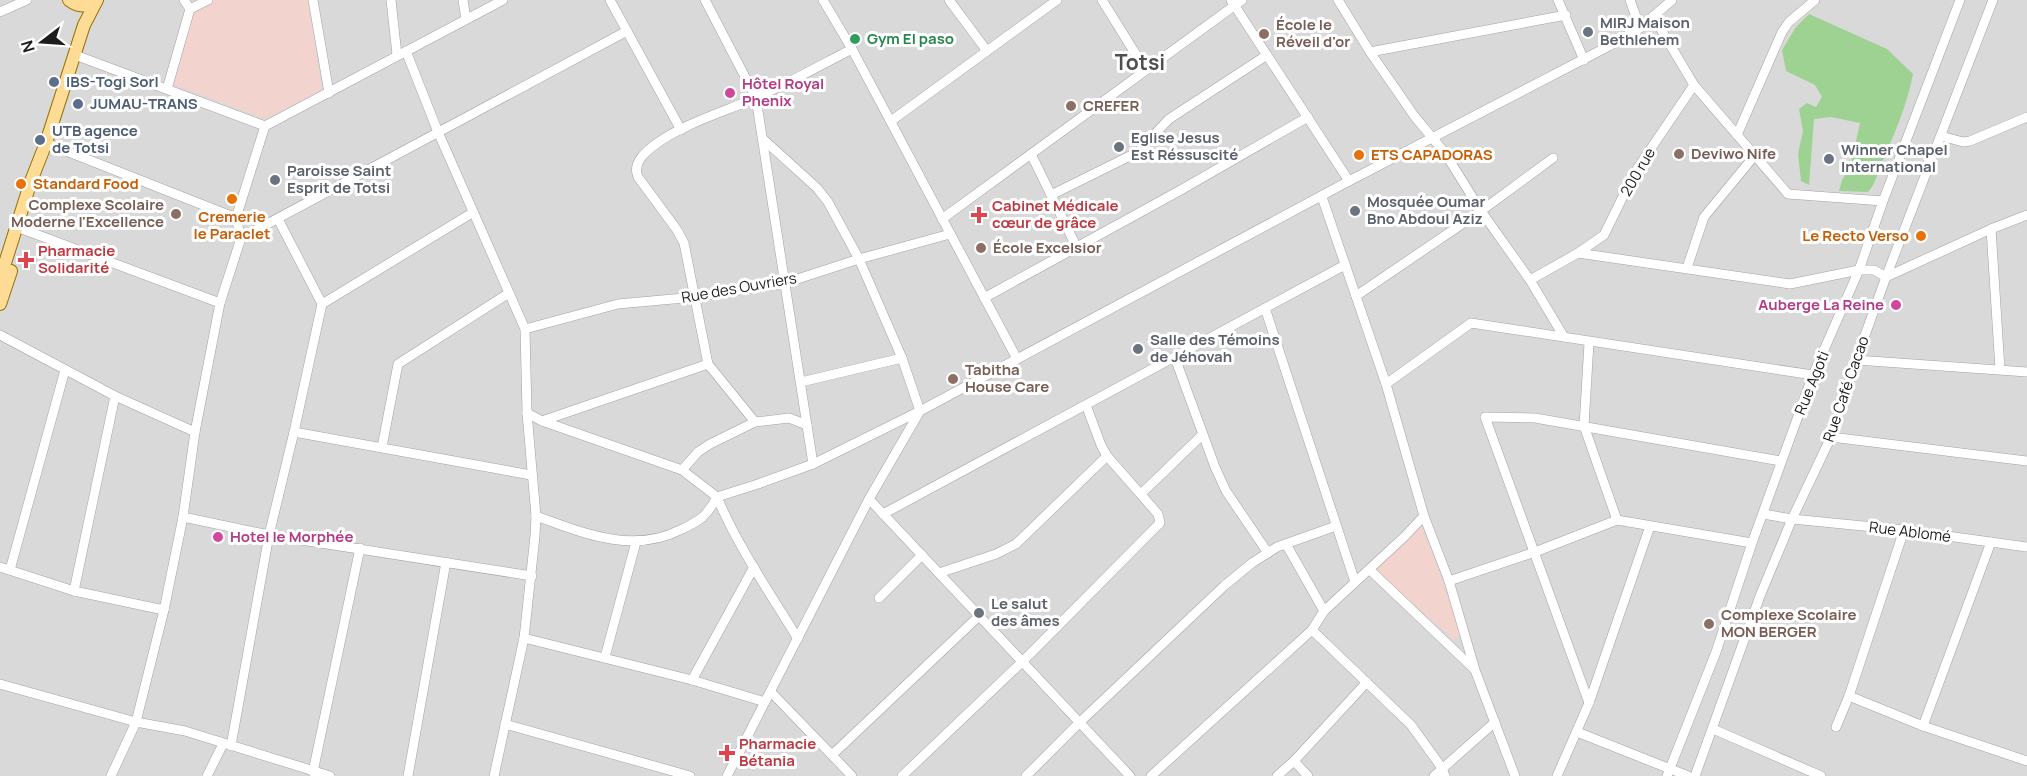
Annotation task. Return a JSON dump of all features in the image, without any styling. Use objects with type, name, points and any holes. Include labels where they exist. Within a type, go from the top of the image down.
[{"type":"main road","points":[[69,0],[82,6],[97,0]]},
{"type":"main road","points":[[0,304],[4,272],[39,160],[84,25],[97,0]]},
{"type":"main road","points":[[82,6],[84,25]]},
{"type":"main road","points":[[4,272],[22,229],[35,184],[39,160]]},
{"type":"street","points":[[0,12],[27,0]]},
{"type":"street","points":[[184,0],[190,9]]},
{"type":"street","points":[[167,89],[190,9],[207,0]]},
{"type":"street","points":[[313,0],[328,93]]},
{"type":"street","points":[[391,0],[397,55]]},
{"type":"street","points":[[464,0],[466,19]]},
{"type":"street","points":[[111,776],[136,722],[164,610],[183,517],[195,432],[220,303],[242,238],[236,218],[266,126],[503,0]]},
{"type":"street","points":[[610,0],[681,130]]},
{"type":"street","points":[[705,0],[756,98],[813,464]]},
{"type":"street","points":[[823,0],[891,121],[1017,359]]},
{"type":"street","points":[[949,0],[987,51]]},
{"type":"street","points":[[891,121],[1056,0]]},
{"type":"street","points":[[1102,0],[1145,69]]},
{"type":"street","points":[[1338,0],[1370,52],[1415,117],[1445,153],[1481,211],[1530,280],[1564,337]]},
{"type":"street","points":[[1558,0],[1584,60]]},
{"type":"street","points":[[1630,0],[1640,28]]},
{"type":"street","points":[[536,516],[591,536],[636,542],[663,537],[694,523],[706,515],[717,496],[813,464],[920,411],[1349,181],[1584,60],[1640,28],[1672,0]]},
{"type":"street","points":[[1737,135],[1782,32],[1789,22],[1815,0]]},
{"type":"street","name":"Rue Agoti","points":[[1668,772],[1716,652],[1752,543],[1813,375],[1859,270],[1960,0]]},
{"type":"street","name":"Rue Café Cacao","points":[[1695,776],[1760,596],[1792,519],[1831,437],[1886,277],[1993,0]]},
{"type":"street","points":[[942,219],[1236,2],[1267,55],[1349,181]]},
{"type":"street","points":[[1370,52],[1566,15]]},
{"type":"street","points":[[1653,16],[1694,85],[1788,194],[1883,201]]},
{"type":"street","points":[[242,238],[627,31]]},
{"type":"street","points":[[755,422],[708,364],[684,243],[636,172],[637,162],[655,145],[681,130],[756,98],[852,50]]},
{"type":"street","points":[[406,51],[472,213],[525,329],[527,413],[536,516],[532,576],[524,638],[494,776]]},
{"type":"street","points":[[75,55],[266,126]]},
{"type":"street","points":[[1051,195],[1138,152],[1169,119],[1267,55]]},
{"type":"street","name":"200 rue","points":[[1530,280],[1578,253],[1604,235],[1635,172],[1694,85]]},
{"type":"street","points":[[984,298],[1308,117]]},
{"type":"street","points":[[1941,136],[1963,142],[1970,141],[2027,117]]},
{"type":"street","points":[[728,776],[869,499],[920,411],[902,358],[859,259],[822,194],[763,139]]},
{"type":"street","points":[[46,143],[236,218]]},
{"type":"street","points":[[1031,154],[1077,248]]},
{"type":"street","points":[[1687,268],[1704,217],[1755,155]]},
{"type":"street","points":[[1356,296],[1554,158]]},
{"type":"street","points":[[1322,197],[1386,384],[1424,516],[1449,581],[1475,670],[1515,776]]},
{"type":"street","points":[[322,304],[472,213]]},
{"type":"street","points":[[1578,253],[1790,284],[1859,270],[1875,270],[1886,277],[2027,215]]},
{"type":"street","points":[[207,776],[227,745],[269,535],[322,304],[278,219]]},
{"type":"street","points":[[22,229],[220,303]]},
{"type":"street","points":[[1991,229],[2000,369]]},
{"type":"street","name":"Rue des Ouvriers","points":[[525,329],[618,304],[695,297],[785,283],[859,259],[950,234]]},
{"type":"street","points":[[883,514],[1344,266]]},
{"type":"street","points":[[382,447],[398,364],[509,294]]},
{"type":"street","points":[[1265,308],[1355,582]]},
{"type":"street","points":[[1386,384],[1471,323],[1589,343],[1813,375]]},
{"type":"street","points":[[0,334],[116,396],[195,432]]},
{"type":"street","points":[[1589,343],[1584,426],[1617,520]]},
{"type":"street","points":[[801,382],[902,358]]},
{"type":"street","points":[[1174,358],[1202,435],[1226,491],[1268,553]]},
{"type":"street","points":[[1856,360],[2027,372]]},
{"type":"street","points":[[542,421],[708,364]]},
{"type":"street","points":[[10,570],[65,370]]},
{"type":"street","points":[[74,591],[116,396]]},
{"type":"street","points":[[902,776],[1023,662],[1160,523],[1158,514],[1107,456],[1086,405]]},
{"type":"street","points":[[527,413],[542,421],[682,470],[717,496],[726,518],[798,639]]},
{"type":"street","points":[[1589,703],[1485,417],[1534,418],[1781,461]]},
{"type":"street","points":[[682,470],[698,452],[710,444],[755,422],[789,418],[807,425]]},
{"type":"street","points":[[294,432],[531,475]]},
{"type":"street","points":[[1141,494],[1202,435]]},
{"type":"street","points":[[1831,437],[2027,461]]},
{"type":"street","points":[[939,573],[996,554],[1017,544],[1107,456]]},
{"type":"street","points":[[869,499],[1130,776]]},
{"type":"street","name":"Rue Ablomé","points":[[1763,514],[2027,547]]},
{"type":"street","points":[[1151,776],[1312,630],[1324,610],[1370,570],[1424,516]]},
{"type":"street","points":[[183,517],[269,535],[532,576]]},
{"type":"street","points":[[1449,581],[1535,552],[1617,520],[1752,543]]},
{"type":"street","points":[[1026,776],[1224,586],[1252,563],[1286,544],[1336,526]]},
{"type":"street","points":[[1557,776],[1589,703],[1650,526]]},
{"type":"street","points":[[1836,727],[1904,530]]},
{"type":"street","points":[[605,657],[636,542]]},
{"type":"street","points":[[1923,726],[1991,542]]},
{"type":"street","points":[[1286,544],[1324,610]]},
{"type":"street","points":[[307,772],[360,548]]},
{"type":"street","points":[[879,598],[922,555]]},
{"type":"street","points":[[408,776],[446,562]]},
{"type":"street","points":[[0,567],[74,591],[164,610]]},
{"type":"street","points":[[692,680],[754,567]]},
{"type":"street","points":[[1370,570],[1475,670]]},
{"type":"street","points":[[832,755],[979,616]]},
{"type":"street","points":[[1312,630],[1412,725],[1444,772]]},
{"type":"street","points":[[524,638],[692,680],[765,702]]},
{"type":"street","points":[[1277,776],[1367,682]]},
{"type":"street","points":[[0,684],[136,722],[185,731],[307,772],[330,776]]},
{"type":"street","points":[[771,692],[852,776]]},
{"type":"street","points":[[1848,696],[1923,726],[2027,760]]},
{"type":"street","points":[[1434,776],[1444,772],[1495,722]]},
{"type":"street","points":[[505,724],[690,776]]},
{"type":"street","points":[[1713,729],[1821,776]]},
{"type":"street","points":[[1577,732],[1668,772],[1688,776]]},
{"type":"street","points":[[1294,760],[1308,776]]},
{"type":"shaded area","points":[[0,0],[2027,0],[2027,776],[0,776]]},
{"type":"shaded area","points":[[212,0],[308,0],[322,90],[266,119],[171,84],[188,11]]},
{"type":"shaded area","points":[[1422,525],[1462,634],[1454,640],[1374,569]]},
{"type":"green space","points":[[1809,14],[1887,49],[1913,74],[1900,120],[1875,182],[1868,192],[1839,191],[1842,180],[1850,168],[1860,123],[1831,117],[1814,119],[1809,185],[1801,181],[1798,154],[1803,131],[1799,109],[1807,103],[1816,107],[1822,97],[1815,85],[1786,71],[1782,50],[1796,27]]},
{"type":"place","name":"MIRJ Maison Bethlehem","points":[[1588,32]]},
{"type":"place","name":"École le Réveil d'or","points":[[1264,34]]},
{"type":"place","name":"Gym El paso","points":[[855,39]]},
{"type":"place","name":"IBS-Togi Sorl","points":[[54,82]]},
{"type":"place","name":"Hôtel Royal Phenix","points":[[730,93]]},
{"type":"place","name":"JUMAU-TRANS","points":[[78,104]]},
{"type":"place","name":"CREFER","points":[[1071,106]]},
{"type":"place","name":"UTB agence de Totsi","points":[[40,140]]},
{"type":"place","name":"Eglise Jesus Est Réssuscité","points":[[1119,147]]},
{"type":"place","name":"Deviwo Nife","points":[[1679,154]]},
{"type":"place","name":"ETS CAPADORAS","points":[[1359,155]]},
{"type":"place","name":"Winner Chapel International","points":[[1829,159]]},
{"type":"place","name":"Paroisse Saint Esprit de Totsi","points":[[275,180]]},
{"type":"place","name":"Standard Food","points":[[21,184]]},
{"type":"place","name":"Cremerie le Paraclet","points":[[232,199]]},
{"type":"place","name":"Mosquée Oumar Bno Abdoul Aziz","points":[[1355,211]]},
{"type":"place","name":"Complexe Scolaire Moderne l'Excellence","points":[[176,214]]},
{"type":"place","name":"Cabinet Médicale cœur de grâce","points":[[979,215]]},
{"type":"place","name":"Le Recto Verso","points":[[1921,236]]},
{"type":"place","name":"École Excelsior","points":[[981,248]]},
{"type":"place","name":"Pharmacie Solidarité","points":[[26,260]]},
{"type":"place","name":"Auberge La Reine","points":[[1896,305]]},
{"type":"place","name":"Salle des Témoins de Jéhovah","points":[[1138,349]]},
{"type":"place","name":"Tabitha House Care","points":[[953,379]]},
{"type":"place","name":"Hotel le Morphée","points":[[218,537]]},
{"type":"place","name":"Le salut des âmes","points":[[979,613]]},
{"type":"place","name":"Complexe Scolaire MON BERGER","points":[[1709,624]]},
{"type":"place","name":"Pharmacie Bétania","points":[[727,753]]},
{"type":"district","name":"Totsi","points":[[1140,63]]}]
